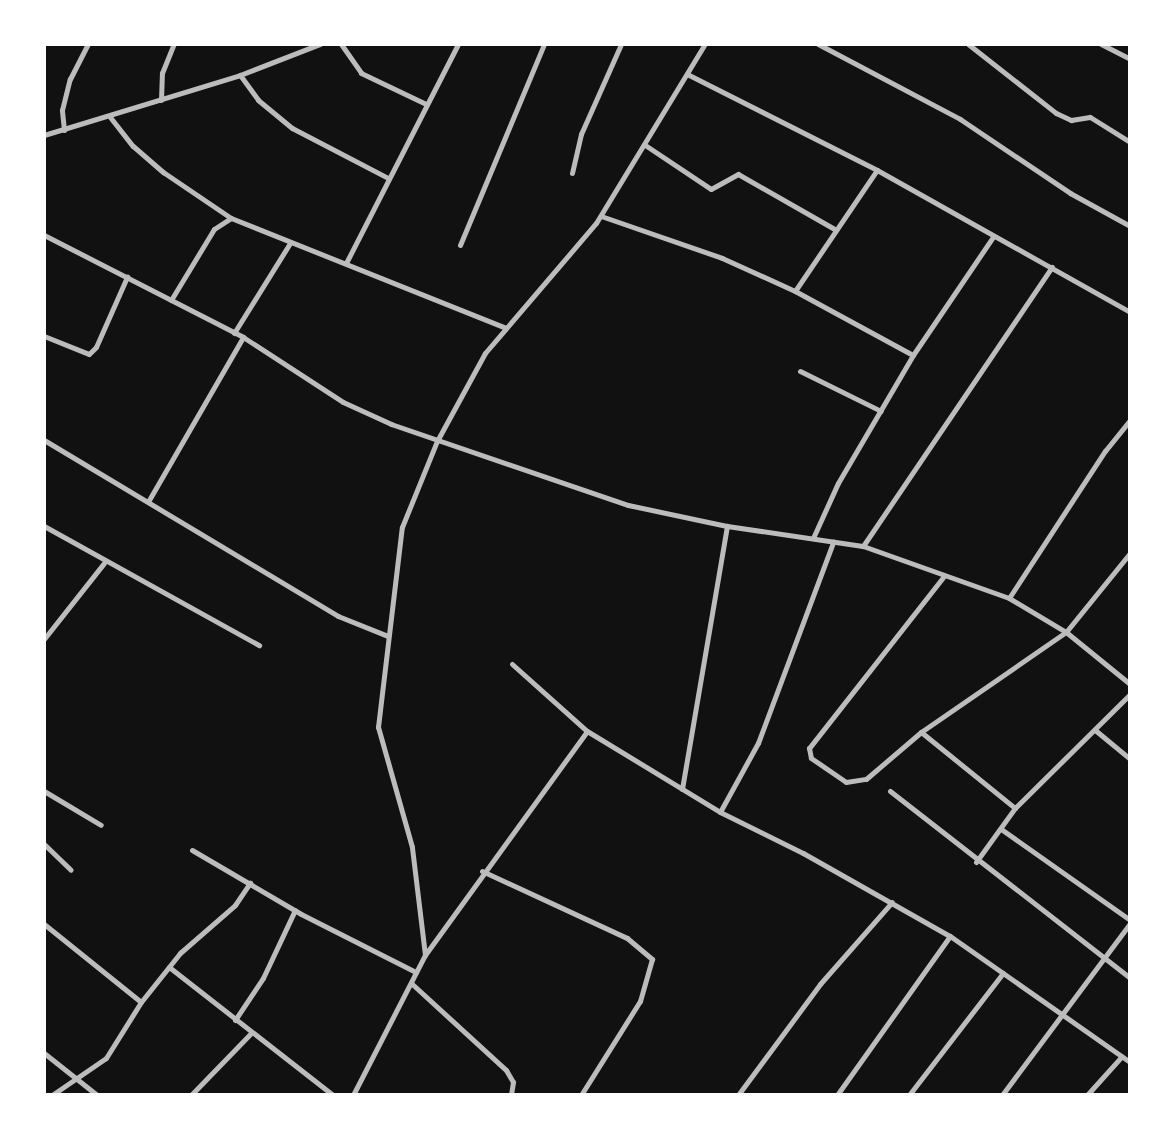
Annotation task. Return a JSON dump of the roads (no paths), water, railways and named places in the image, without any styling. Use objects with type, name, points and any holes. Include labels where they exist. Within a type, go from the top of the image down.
[{"type":"street","points":[[64,130],[62,110],[70,79],[88,44]]},
{"type":"street","points":[[161,100],[162,73],[174,44]]},
{"type":"street","points":[[44,135],[110,117],[240,75],[320,44]]},
{"type":"street","points":[[341,44],[361,73],[426,104]]},
{"type":"street","points":[[346,263],[458,44]]},
{"type":"street","points":[[460,244],[544,44]]},
{"type":"street","points":[[572,173],[581,134],[621,44]]},
{"type":"street","points":[[425,955],[412,847],[378,727],[402,527],[437,440],[485,353],[601,216],[705,44]]},
{"type":"street","points":[[818,44],[960,119],[1070,193],[1130,226]]},
{"type":"street","points":[[968,44],[1056,113],[1071,120],[1090,117],[1130,142]]},
{"type":"street","points":[[1101,44],[1130,60]]},
{"type":"street","points":[[687,74],[877,170],[1130,312]]},
{"type":"street","points":[[240,75],[258,100],[292,128],[388,178]]},
{"type":"street","points":[[110,117],[133,146],[163,172],[231,218],[506,328]]},
{"type":"street","points":[[645,145],[711,190],[738,174],[836,230]]},
{"type":"street","points":[[795,291],[877,170]]},
{"type":"street","points":[[601,216],[722,258],[795,291],[913,355]]},
{"type":"street","points":[[171,300],[214,229],[231,218]]},
{"type":"street","points":[[44,235],[243,337],[343,402],[437,440],[628,505],[727,526],[863,546],[1009,598],[1066,632],[1130,684]]},
{"type":"street","points":[[813,538],[838,483],[913,355],[993,237]]},
{"type":"street","points":[[234,333],[290,243]]},
{"type":"street","points":[[863,546],[1052,267]]},
{"type":"street","points":[[44,336],[89,354],[96,347],[127,277]]},
{"type":"street","points":[[149,500],[243,337]]},
{"type":"street","points":[[800,371],[881,411]]},
{"type":"street","points":[[1009,598],[1105,451],[1130,420]]},
{"type":"street","points":[[44,440],[149,500],[338,616],[388,636]]},
{"type":"street","points":[[44,526],[104,563],[259,645]]},
{"type":"street","points":[[682,789],[727,526]]},
{"type":"street","points":[[720,812],[769,718],[833,542]]},
{"type":"street","points":[[944,576],[822,727],[808,753],[829,772],[854,782],[866,779],[921,732],[1066,632],[1130,553]]},
{"type":"street","points":[[44,639],[104,563]]},
{"type":"street","points":[[512,664],[587,731],[720,812],[892,902],[950,936],[1130,1062]]},
{"type":"street","points":[[976,862],[1015,808],[1130,694]]},
{"type":"street","points":[[1095,730],[1130,758]]},
{"type":"street","points":[[353,1095],[425,955],[482,871],[587,731]]},
{"type":"street","points":[[921,732],[1015,808]]},
{"type":"street","points":[[890,790],[976,862],[1130,978]]},
{"type":"street","points":[[44,791],[102,825]]},
{"type":"street","points":[[1002,829],[1130,921],[1106,960],[1002,1095]]},
{"type":"street","points":[[44,845],[71,870]]},
{"type":"street","points":[[192,850],[295,910],[416,972]]},
{"type":"street","points":[[482,871],[627,937],[652,959],[640,1001],[581,1095]]},
{"type":"street","points":[[52,1095],[106,1058],[141,1002],[169,967],[235,905],[250,883]]},
{"type":"street","points":[[738,1095],[820,984],[892,902]]},
{"type":"street","points":[[235,1020],[263,978],[295,910]]},
{"type":"street","points":[[44,924],[141,1002]]},
{"type":"street","points":[[837,1095],[950,936]]},
{"type":"street","points":[[169,967],[332,1095]]},
{"type":"street","points":[[909,1095],[1003,973]]},
{"type":"street","points":[[411,983],[506,1070],[513,1082],[511,1095]]},
{"type":"street","points":[[191,1095],[251,1033]]},
{"type":"street","points":[[44,1053],[79,1077],[97,1095]]},
{"type":"street","points":[[1087,1095],[1122,1056]]}]
